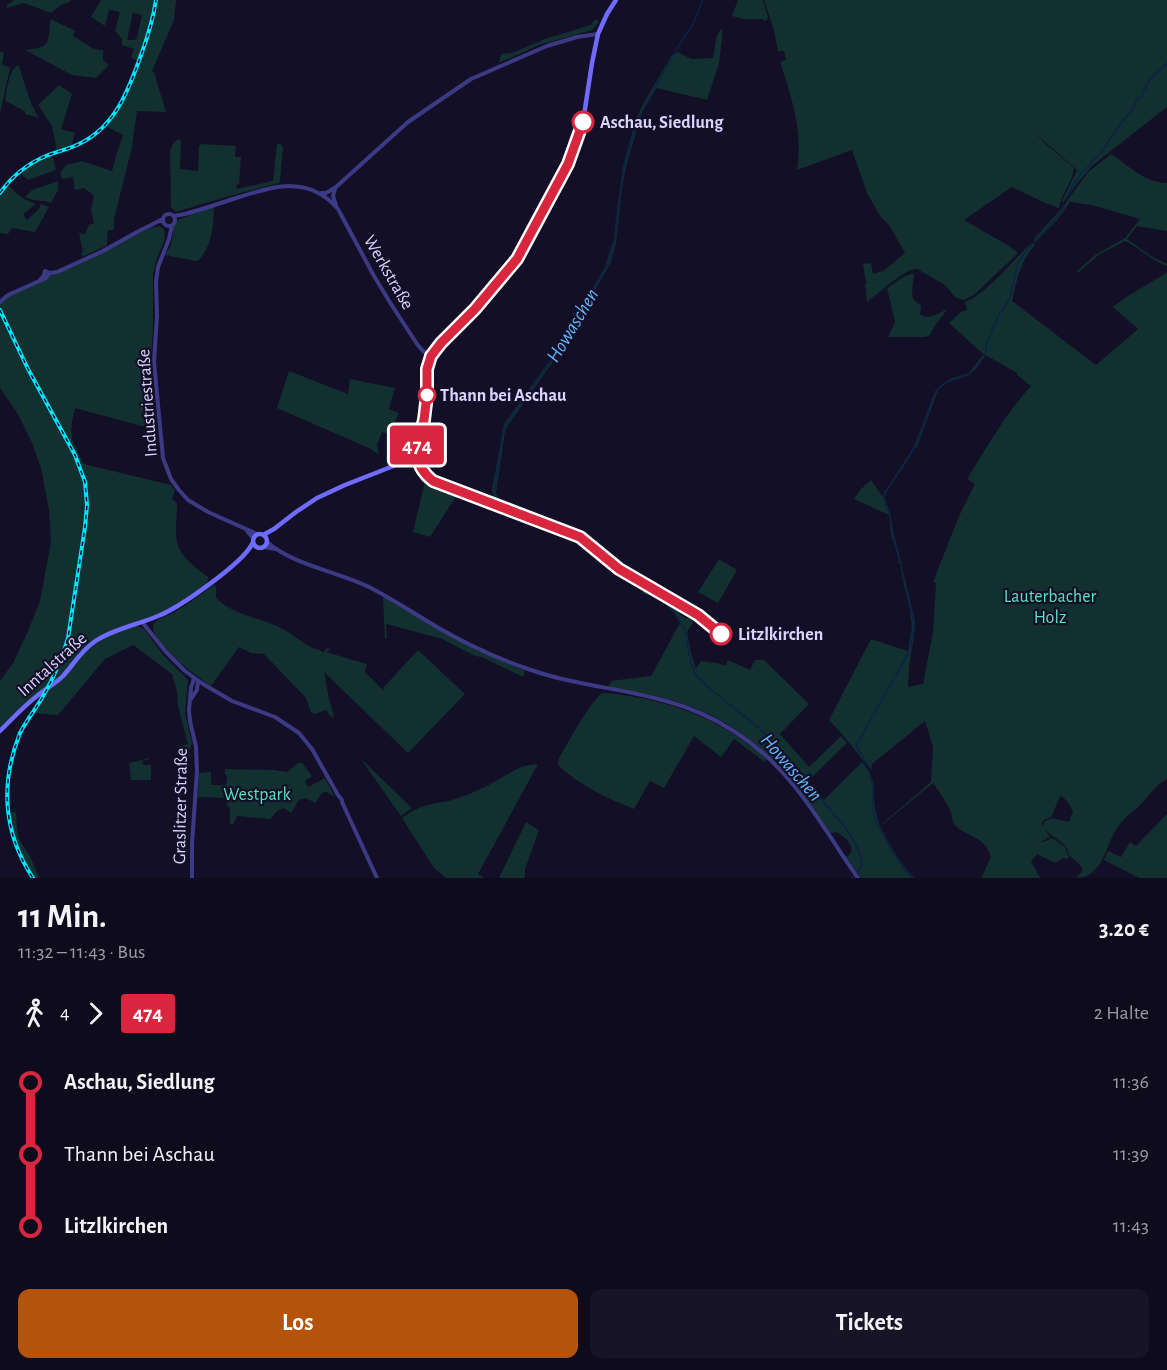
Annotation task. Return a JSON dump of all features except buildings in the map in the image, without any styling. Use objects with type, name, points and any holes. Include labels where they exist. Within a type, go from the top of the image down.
[{"type":"main road","points":[[243,556],[274,529],[317,498],[401,463],[411,456],[417,446],[424,420],[427,369],[431,356],[517,259],[568,164],[584,115],[598,36],[604,18],[616,0]]},
{"type":"main road","points":[[243,556],[257,549],[260,540]]},
{"type":"main road","name":"Inntalstraße","points":[[0,731],[32,700],[63,676],[90,645],[108,634],[146,623],[175,608],[243,556]]},
{"type":"street","points":[[327,198],[335,188],[408,122],[471,79],[542,48],[587,36],[598,36]]},
{"type":"street","points":[[0,302],[46,278],[48,272],[57,272],[151,225],[167,223],[185,214],[276,187],[299,186],[320,193],[326,193],[335,188]]},
{"type":"street","points":[[335,188],[334,199],[338,209]]},
{"type":"street","name":"Werkstraße","points":[[320,193],[338,209],[391,304],[419,347],[431,356]]},
{"type":"street","points":[[167,223],[165,216],[168,214],[174,218]]},
{"type":"street","name":"Industriestraße","points":[[167,223],[170,235],[158,267],[156,282],[158,316],[154,362],[163,458],[171,479],[188,500],[293,558],[367,586],[455,637],[508,662],[573,682],[663,700],[702,714],[724,725],[754,745],[780,768],[816,815],[858,878]]},
{"type":"street","points":[[146,623],[144,627],[166,652],[196,679],[232,701],[272,716],[295,730],[306,740],[342,800],[377,878]]},
{"type":"street","points":[[146,623],[150,632]]},
{"type":"street","points":[[191,700],[197,687],[196,679]]},
{"type":"street","name":"Graslitzer Straße","points":[[192,878],[192,844],[198,776],[196,747],[189,715],[191,688],[196,679]]},
{"type":"street","points":[[195,693],[209,688]]},
{"type":"green space","points":[[14,0],[71,0],[51,13],[24,3],[7,8],[7,5]]},
{"type":"green space","points":[[101,0],[176,0],[174,20],[152,71],[166,112],[137,111],[132,147],[114,219],[114,230],[108,230],[106,246],[82,257],[79,233],[85,234],[89,225],[94,223],[91,210],[94,196],[84,188],[75,190],[73,177],[62,179],[60,173],[66,165],[82,161],[112,171],[123,135],[105,126],[123,102],[140,61],[131,58],[134,49],[122,45],[122,39],[115,31],[120,12],[109,10],[105,26],[91,17]],"holes":[[[133,13],[142,15],[136,40],[127,40]]]},
{"type":"green space","points":[[738,0],[763,0],[767,20],[732,16]]},
{"type":"green space","points":[[764,0],[1167,0],[1167,107],[1093,165],[1063,203],[1077,170],[1035,133],[1074,168],[1072,178],[1062,198],[1059,208],[1012,187],[964,220],[1018,253],[974,295],[964,300],[956,298],[945,285],[917,269],[910,270],[893,281],[867,302],[865,283],[869,282],[866,282],[863,264],[871,263],[873,274],[883,271],[905,253],[867,193],[852,150],[797,170],[799,141],[797,128],[780,62],[786,60],[784,51],[778,51]]},
{"type":"green space","points":[[51,19],[75,31],[73,36],[94,49],[103,50],[103,60],[109,65],[96,78],[72,75],[25,50],[41,47],[47,42]]},
{"type":"green space","points":[[595,19],[599,22],[592,30],[539,45],[499,63],[501,54],[512,53],[545,39],[591,25]]},
{"type":"green space","points":[[723,28],[719,64],[707,100],[657,88],[644,108],[626,167],[616,244],[610,264],[557,356],[505,431],[496,493],[498,497],[503,502],[581,532],[634,571],[642,578],[640,579],[620,568],[579,535],[493,502],[492,490],[504,424],[555,353],[605,267],[613,242],[623,166],[642,106],[672,55],[678,52],[691,59],[713,58],[717,35]]},
{"type":"green space","points":[[0,52],[4,52],[2,64],[10,68],[0,114]]},
{"type":"green space","points":[[16,66],[19,66],[39,118],[25,114],[25,111],[5,101],[7,87]]},
{"type":"green space","points":[[59,85],[72,94],[61,129],[75,133],[71,147],[57,151],[52,126],[38,105]]},
{"type":"green space","points":[[177,140],[181,140],[180,169],[198,171],[201,144],[236,146],[235,157],[241,157],[237,189],[273,181],[277,144],[281,144],[283,148],[280,181],[176,212],[171,207],[170,151]]},
{"type":"green space","points":[[52,154],[56,170],[28,180],[19,172],[36,161]]},
{"type":"green space","points":[[1111,154],[1143,176],[1167,183],[1167,231],[1137,226],[1127,239],[1167,266],[1125,241],[1100,254],[1076,272],[1095,255],[1125,238],[1140,219],[1092,205],[1070,202],[1057,220],[1034,242],[1034,239],[1062,208],[1088,172]]},
{"type":"green space","points":[[58,181],[58,190],[51,203],[25,197],[32,190]]},
{"type":"green space","points":[[7,184],[23,198],[36,204],[23,214],[27,220],[41,204],[49,207],[35,232],[12,228],[8,234],[0,233],[0,194]]},
{"type":"green space","points":[[214,206],[210,241],[199,260],[165,255],[171,245],[173,227],[178,220]]},
{"type":"green space","points":[[159,226],[164,229],[165,239],[153,274],[151,360],[157,429],[75,408],[71,431],[76,449],[84,464],[171,485],[175,491],[172,499],[177,503],[176,533],[179,547],[190,562],[209,578],[206,584],[174,607],[93,641],[63,674],[0,729],[0,681],[13,663],[40,601],[51,542],[49,510],[41,468],[18,414],[0,388],[0,303],[5,298],[52,275],[147,229]]},
{"type":"green space","name":"Lauterbacher Holz","points":[[1030,244],[1035,245],[1022,264],[1012,301],[1096,365],[1138,329],[1113,307],[1167,272],[1167,779],[1158,785],[1122,822],[1115,831],[1099,866],[1086,876],[1076,878],[1083,870],[1082,868],[1070,856],[1067,848],[1044,828],[1050,837],[1043,841],[1036,841],[1044,842],[1052,838],[1065,847],[1068,859],[1063,858],[1055,863],[1037,854],[1031,862],[1040,878],[981,878],[991,857],[988,849],[978,839],[957,827],[949,808],[933,783],[882,825],[931,782],[933,747],[925,721],[872,764],[871,770],[829,720],[871,639],[908,651],[912,627],[900,565],[915,621],[908,687],[923,684],[933,632],[936,583],[933,582],[959,516],[975,484],[967,479],[1005,419],[1031,386],[1017,373],[982,353],[949,323],[961,312],[967,310],[965,302],[990,285]],"holes":[[[1061,796],[1073,811],[1069,822],[1053,818],[1045,821],[1043,826],[1042,823],[1044,820],[1051,817]]]},
{"type":"green space","points":[[914,273],[913,299],[921,306],[920,314],[930,317],[947,309],[930,335],[888,337],[895,322],[887,288],[903,277]]},
{"type":"green space","points":[[983,355],[985,356],[969,375],[948,382],[938,390],[917,447],[884,496],[891,517],[902,565],[899,563],[891,536],[889,515],[854,499],[871,480],[882,496],[913,448],[936,390],[950,379],[969,373]]},
{"type":"green space","points":[[289,371],[348,394],[350,379],[395,388],[389,409],[399,413],[389,435],[382,432],[377,445],[379,455],[371,449],[277,408]]},
{"type":"green space","points":[[426,477],[459,492],[430,537],[413,532]]},
{"type":"green space","points":[[719,559],[737,570],[718,603],[698,592]]},
{"type":"green space","points":[[634,580],[679,606],[679,614],[687,619],[692,613],[697,616],[687,632],[696,669],[701,661],[725,666],[728,660],[750,670],[755,660],[764,660],[809,704],[780,734],[809,767],[841,736],[847,743],[808,781],[824,800],[862,762],[873,783],[879,823],[887,840],[914,878],[861,878],[846,857],[851,853],[848,841],[837,832],[831,833],[800,790],[768,755],[730,726],[679,702],[609,686],[611,681],[651,676],[680,623],[665,604],[655,597],[642,593],[643,589]]},
{"type":"green space","points":[[215,584],[216,598],[230,608],[279,627],[322,652],[327,648],[331,649],[326,652],[367,664],[365,672],[383,690],[418,650],[465,694],[408,753],[324,672],[334,716],[332,718],[326,710],[315,714],[311,712],[306,698],[264,654],[251,653],[239,647],[211,686],[174,657],[164,647],[153,629],[157,620],[181,608]]},
{"type":"green space","points":[[385,597],[474,649],[525,671],[523,677],[442,639],[387,624],[387,639],[385,639],[383,598]]},
{"type":"green space","points":[[137,625],[144,629],[164,656],[188,680],[185,713],[192,743],[190,749],[180,751],[178,747],[188,744],[172,674],[133,645],[105,659],[58,715],[33,713],[46,691],[91,646],[108,635]]},
{"type":"green space","points":[[602,693],[653,701],[688,711],[722,727],[767,759],[765,762],[734,739],[721,757],[694,736],[664,788],[650,781],[634,809],[585,785],[558,765],[559,758],[590,706]]},
{"type":"green space","points":[[150,758],[142,761],[143,765],[151,765],[151,780],[131,780],[129,763]]},
{"type":"green space","points":[[360,758],[412,808],[401,816]]},
{"type":"green space","name":"Westpark","points":[[298,763],[302,763],[312,776],[305,781],[308,787],[325,778],[335,797],[327,792],[322,793],[315,803],[306,798],[299,800],[291,813],[284,808],[277,811],[270,819],[237,816],[233,825],[230,824],[230,808],[227,805],[227,798],[199,797],[198,799],[199,773],[211,772],[211,785],[226,785],[225,769],[287,772]]},
{"type":"green space","points":[[537,764],[478,874],[484,878],[446,878],[434,868],[402,818],[418,808],[464,796],[519,768]]},
{"type":"green space","points":[[16,812],[19,839],[31,858],[39,878],[35,878],[14,839],[7,813]]},
{"type":"green space","points":[[1167,814],[1167,878],[1139,878],[1104,860],[1108,851],[1121,857],[1130,842],[1136,846]]},
{"type":"green space","points":[[526,822],[539,830],[525,869],[525,878],[499,878]]},
{"type":"waterway","name":"Howaschen","points":[[702,0],[692,26],[638,119],[624,166],[614,245],[608,264],[556,354],[506,424],[494,494],[503,504],[580,532],[636,574],[640,585],[671,606],[685,631],[691,664],[702,682],[760,729],[850,834],[859,851],[862,866],[852,878]]},
{"type":"waterway","points":[[1065,200],[1076,180],[1102,151],[1133,109],[1137,98],[1141,98],[1150,78],[1167,63]]},
{"type":"waterway","points":[[1035,241],[1065,206]]},
{"type":"waterway","points":[[985,353],[987,341],[1010,298],[1018,263],[1032,244]]},
{"type":"waterway","points":[[935,392],[944,384],[969,373],[983,358]]},
{"type":"waterway","points":[[900,563],[890,515],[883,497],[915,446],[934,395]]},
{"type":"waterway","points":[[869,767],[856,746],[910,650],[914,626],[901,568]]},
{"type":"waterway","points":[[870,774],[876,821],[891,850],[911,878]]},
{"type":"railway","points":[[0,193],[15,176],[32,163],[81,143],[103,127],[125,95],[150,29],[156,0]]},
{"type":"railway","points":[[0,310],[28,369],[75,455],[85,482],[87,505],[68,638],[50,684],[20,733],[9,770],[7,789],[10,826],[23,861],[33,878]]},
{"type":"bus line","name":"474","points":[[583,122],[568,164],[517,259],[431,356],[427,369],[424,420],[414,452],[418,465],[433,481],[580,537],[619,569],[698,615],[721,634]]},
{"type":"place","name":"Aschau, Siedlung","points":[[583,122]]},
{"type":"place","name":"Thann bei Aschau","points":[[427,395]]},
{"type":"place","name":"Litzlkirchen","points":[[721,634]]}]
